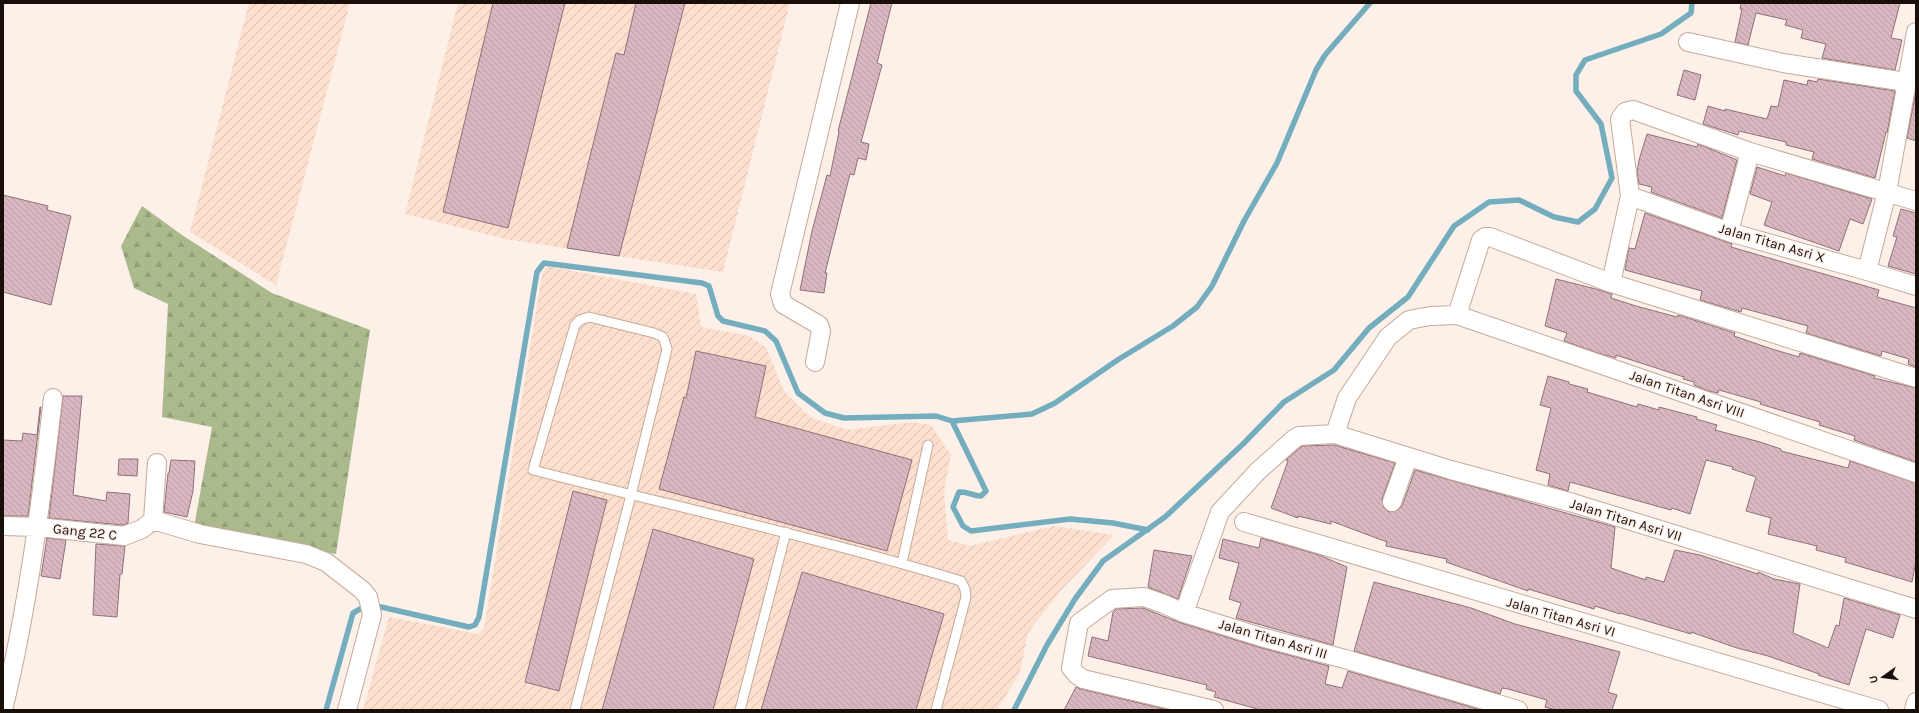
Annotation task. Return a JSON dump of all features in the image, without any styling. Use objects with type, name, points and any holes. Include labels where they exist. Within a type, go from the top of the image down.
[{"type":"street","points":[[815,362],[821,331],[818,325],[783,304],[780,294],[850,3]]},
{"type":"street","points":[[1867,271],[1887,192],[1916,32]]},
{"type":"street","points":[[1688,42],[1783,63],[1906,82]]},
{"type":"street","points":[[1611,283],[1630,196],[1620,119],[1625,112],[1633,110],[1750,152],[1916,201]]},
{"type":"street","points":[[1729,232],[1750,152]]},
{"type":"street","name":"Jalan Titan Asri X","points":[[1630,196],[1729,232],[1916,286]]},
{"type":"street","points":[[1184,613],[1220,512],[1258,471],[1294,439],[1299,436],[1335,434],[1347,398],[1388,337],[1409,320],[1430,316],[1457,315],[1481,240],[1485,237],[1611,283],[1916,378]]},
{"type":"street","name":"Jalan Titan Asri VIII","points":[[1457,315],[1916,473]]},
{"type":"street","points":[[3,710],[6,683],[38,527],[53,398]]},
{"type":"street","name":"Jalan Titan Asri VII","points":[[1335,434],[1451,470],[1573,503],[1916,609]]},
{"type":"street","points":[[1392,502],[1408,457]]},
{"type":"street","points":[[157,463],[153,520],[200,534],[306,554],[326,562],[354,582],[368,597],[372,615],[347,710]]},
{"type":"street","name":"Gang 22 C","points":[[3,526],[38,527],[124,536],[142,529],[153,520]]},
{"type":"street","name":"Jalan Titan Asri VI","points":[[1244,522],[1879,710]]},
{"type":"street","name":"Jalan Titan Asri III","points":[[1214,710],[1083,679],[1071,668],[1079,623],[1112,599],[1144,597],[1184,613],[1518,710]]},
{"type":"street","points":[[1914,710],[1916,702]]},
{"type":"lane","points":[[575,710],[631,495],[667,349],[663,337],[654,333],[589,317],[580,320],[575,325],[533,470],[631,495],[786,532],[961,580],[965,589],[966,597],[936,710]]},
{"type":"lane","points":[[902,563],[928,445]]},
{"type":"lane","points":[[740,710],[786,532]]},
{"type":"shaded area","points":[[249,3],[350,3],[276,285],[190,232]]},
{"type":"shaded area","points":[[458,3],[790,3],[723,272],[505,239],[405,214]]},
{"type":"shaded area","points":[[547,266],[696,294],[701,327],[749,336],[766,347],[784,391],[810,417],[847,430],[912,422],[931,425],[951,455],[944,490],[948,540],[970,546],[1054,526],[1114,535],[1061,590],[1028,633],[1020,672],[997,710],[363,710],[389,617],[478,634],[484,628],[542,275]]},
{"type":"green space","points":[[142,206],[182,235],[272,293],[370,330],[336,554],[194,527],[212,427],[162,417],[168,304],[134,288],[121,246]]},
{"type":"building","points":[[493,3],[565,3],[508,228],[443,212]]},
{"type":"building","points":[[636,3],[685,3],[619,256],[567,248],[616,53],[624,55]]},
{"type":"building","points":[[871,3],[892,3],[877,63],[882,65],[861,142],[869,144],[866,160],[858,158],[854,175],[850,174],[825,273],[827,273],[824,293],[800,290],[812,231],[827,175],[830,176],[838,131]]},
{"type":"building","points":[[1741,3],[1900,3],[1891,38],[1902,40],[1895,70],[1822,58],[1826,44],[1801,38],[1803,30],[1785,25],[1787,20],[1756,13],[1748,45],[1735,42],[1742,9],[1740,9]]},
{"type":"building","points":[[1684,70],[1701,75],[1695,100],[1677,95]]},
{"type":"building","points":[[1818,79],[1895,91],[1887,133],[1886,132],[1875,178],[1812,159],[1814,152],[1786,145],[1786,142],[1739,131],[1738,135],[1703,124],[1708,106],[1725,111],[1725,109],[1767,119],[1771,106],[1778,107],[1784,80],[1807,85],[1808,80],[1817,82]]},
{"type":"building","points":[[1916,91],[1916,141],[1907,138]]},
{"type":"building","points":[[1647,134],[1697,147],[1698,144],[1737,160],[1722,218],[1651,192],[1652,187],[1639,184],[1637,172]]},
{"type":"building","points":[[1757,167],[1785,176],[1786,173],[1872,199],[1863,224],[1850,219],[1839,251],[1764,225],[1772,202],[1750,194]]},
{"type":"building","points":[[3,195],[48,206],[47,210],[71,216],[51,305],[3,292]]},
{"type":"building","points":[[1901,209],[1916,213],[1916,274],[1888,266],[1897,237],[1893,236]]},
{"type":"building","points":[[1645,213],[1732,244],[1731,247],[1879,290],[1877,297],[1916,308],[1916,367],[1908,364],[1909,359],[1882,351],[1881,356],[1806,333],[1808,326],[1742,308],[1741,312],[1700,300],[1702,291],[1625,270],[1629,248],[1635,249]]},
{"type":"building","points":[[1556,279],[1612,294],[1611,298],[1636,306],[1677,317],[1678,315],[1735,333],[1734,336],[1772,349],[1799,357],[1800,353],[1875,376],[1874,378],[1916,388],[1916,462],[1854,440],[1855,436],[1819,425],[1820,422],[1760,404],[1761,402],[1719,390],[1718,393],[1709,391],[1694,385],[1694,382],[1683,379],[1684,377],[1616,355],[1616,358],[1598,353],[1564,341],[1567,333],[1545,326]]},
{"type":"building","points":[[696,351],[766,366],[755,417],[912,460],[887,551],[659,489],[684,397],[686,398]]},
{"type":"building","points":[[1548,376],[1588,389],[1587,392],[1637,407],[1638,404],[1659,410],[1659,407],[1697,417],[1696,419],[1717,425],[1715,430],[1760,442],[1781,449],[1781,451],[1848,468],[1850,461],[1916,483],[1916,561],[1912,582],[1845,562],[1846,558],[1816,550],[1817,546],[1768,534],[1771,518],[1746,511],[1756,477],[1732,469],[1733,467],[1706,460],[1690,514],[1570,482],[1568,491],[1548,485],[1550,474],[1536,470],[1551,408],[1540,405]]},
{"type":"building","points":[[63,396],[82,396],[73,495],[106,501],[107,492],[130,494],[128,523],[123,525],[49,518]]},
{"type":"building","points":[[41,407],[28,516],[3,516],[3,440],[22,441],[23,433],[37,435]]},
{"type":"building","points":[[1334,445],[1395,463],[1382,499],[1384,508],[1389,512],[1398,510],[1402,506],[1415,470],[1615,527],[1611,568],[1646,580],[1646,577],[1664,582],[1675,550],[1700,555],[1758,574],[1758,572],[1774,579],[1800,584],[1793,633],[1828,648],[1836,625],[1839,626],[1844,598],[1900,615],[1893,638],[1866,629],[1849,685],[1768,656],[1737,648],[1691,632],[1691,634],[1595,606],[1594,609],[1528,589],[1528,591],[1446,562],[1447,559],[1386,546],[1387,542],[1331,521],[1331,524],[1298,516],[1298,518],[1271,508],[1288,461],[1286,460],[1302,446]]},
{"type":"building","points":[[119,459],[138,459],[137,476],[118,475]]},
{"type":"building","points":[[171,460],[195,461],[193,491],[187,517],[164,512],[168,473]]},
{"type":"building","points":[[573,491],[607,500],[559,691],[525,682]]},
{"type":"building","points":[[653,529],[754,559],[713,710],[602,710]]},
{"type":"building","points":[[47,538],[66,540],[60,579],[41,576]]},
{"type":"building","points":[[1261,538],[1319,555],[1347,567],[1333,645],[1236,618],[1241,603],[1229,599],[1239,563],[1219,558],[1223,539],[1259,548]]},
{"type":"building","points":[[96,544],[125,546],[122,574],[120,574],[117,617],[93,615]]},
{"type":"building","points":[[1154,550],[1192,556],[1178,599],[1148,587]]},
{"type":"building","points":[[802,572],[944,614],[916,710],[761,710]]},
{"type":"building","points":[[1374,582],[1471,608],[1515,624],[1620,652],[1608,692],[1617,695],[1612,710],[1555,710],[1545,707],[1547,700],[1502,688],[1500,694],[1354,651]]},
{"type":"building","points":[[1143,608],[1181,623],[1258,647],[1329,666],[1325,684],[1342,688],[1348,671],[1481,710],[1261,710],[1214,697],[1216,692],[1206,689],[1207,685],[1088,656],[1092,637],[1108,641],[1113,612],[1116,609]]},
{"type":"building","points":[[1076,687],[1081,689],[1168,710],[1064,710]]},
{"type":"waterway","points":[[952,421],[1032,414],[1055,403],[1119,359],[1173,326],[1197,307],[1212,286],[1244,221],[1277,163],[1316,70],[1325,55],[1370,3]]},
{"type":"waterway","points":[[1014,710],[1047,645],[1075,599],[1103,561],[1165,517],[1244,443],[1284,402],[1334,370],[1369,328],[1408,297],[1454,226],[1489,202],[1519,200],[1554,217],[1578,222],[1595,209],[1612,178],[1601,124],[1576,91],[1576,75],[1585,60],[1661,34],[1691,13],[1692,3]]},
{"type":"waterway","points":[[326,710],[353,613],[362,608],[381,607],[469,627],[475,625],[479,617],[537,272],[544,263],[702,283],[709,286],[718,316],[723,321],[765,331],[776,341],[798,393],[825,413],[844,418],[936,416],[952,421],[986,491],[981,496],[959,492],[953,507],[963,526],[971,531],[1070,519],[1113,523],[1148,530]]}]
